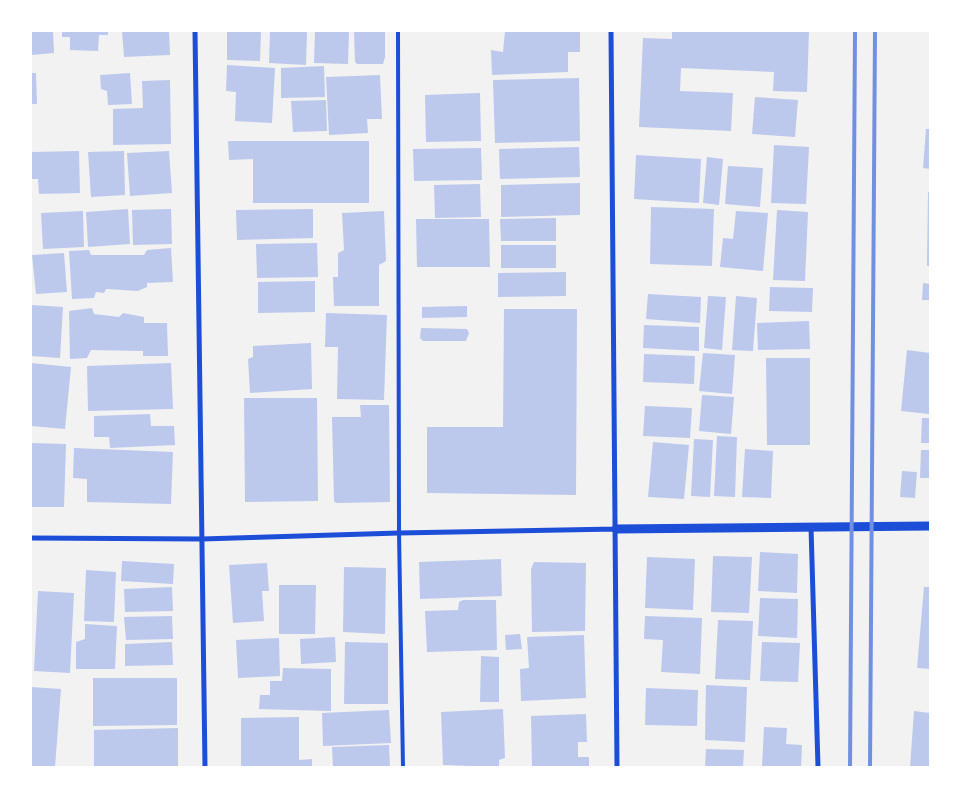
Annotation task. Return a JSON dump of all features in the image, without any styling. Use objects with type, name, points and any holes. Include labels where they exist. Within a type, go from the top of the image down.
[{"type":"street","points":[[195,31],[204,767]]},
{"type":"street","points":[[611,31],[617,767]]},
{"type":"street","points":[[31,538],[202,539],[399,533],[930,526]]},
{"type":"street","points":[[811,527],[818,767]]},
{"type":"lane","points":[[398,31],[399,533],[403,767]]},
{"type":"building","points":[[31,31],[53,31],[54,53],[31,55]]},
{"type":"building","points":[[62,31],[108,31],[108,35],[99,35],[98,51],[70,50],[70,37],[62,37]]},
{"type":"building","points":[[122,31],[169,31],[170,55],[124,57]]},
{"type":"building","points":[[227,31],[261,31],[260,61],[227,60]]},
{"type":"building","points":[[270,31],[307,31],[306,65],[269,63]]},
{"type":"building","points":[[315,31],[349,31],[348,64],[314,63]]},
{"type":"building","points":[[354,31],[385,31],[385,57],[383,64],[357,64],[355,62]]},
{"type":"building","points":[[505,31],[580,31],[580,52],[568,52],[568,72],[492,75],[491,50],[503,52]]},
{"type":"building","points":[[672,31],[809,31],[807,92],[773,91],[774,72],[681,68],[680,91],[733,93],[731,131],[639,127],[643,38],[672,39]]},
{"type":"building","points":[[227,65],[275,68],[272,123],[235,121],[236,92],[226,91]]},
{"type":"building","points":[[324,66],[325,97],[281,98],[281,68]]},
{"type":"building","points":[[31,73],[36,73],[37,104],[31,104]]},
{"type":"building","points":[[130,73],[132,104],[108,105],[107,91],[101,89],[100,75]]},
{"type":"building","points":[[380,75],[382,119],[367,119],[368,133],[329,135],[326,77]]},
{"type":"building","points":[[579,78],[580,141],[495,143],[493,80]]},
{"type":"building","points":[[170,80],[171,144],[113,145],[113,109],[143,108],[142,81]]},
{"type":"building","points":[[480,93],[481,141],[426,142],[425,95]]},
{"type":"building","points":[[755,97],[798,100],[795,137],[752,134]]},
{"type":"building","points":[[326,100],[327,131],[293,132],[291,101]]},
{"type":"building","points":[[926,129],[930,129],[930,169],[923,168]]},
{"type":"building","points":[[228,141],[369,141],[369,203],[253,203],[253,159],[229,160]]},
{"type":"building","points":[[774,145],[809,147],[806,204],[771,203]]},
{"type":"building","points":[[579,147],[580,177],[500,179],[499,149]]},
{"type":"building","points":[[481,148],[482,180],[414,181],[413,149]]},
{"type":"building","points":[[79,151],[80,193],[39,194],[38,179],[31,179],[31,152]]},
{"type":"building","points":[[124,151],[125,195],[91,197],[88,152]]},
{"type":"building","points":[[169,151],[172,193],[130,196],[127,153]]},
{"type":"building","points":[[636,155],[701,159],[699,203],[634,199]]},
{"type":"building","points":[[707,157],[723,159],[719,205],[703,203]]},
{"type":"building","points":[[728,166],[763,168],[760,207],[725,204]]},
{"type":"building","points":[[580,183],[580,215],[501,217],[501,185]]},
{"type":"building","points":[[480,184],[481,217],[435,218],[434,185]]},
{"type":"building","points":[[928,192],[930,192],[930,266],[927,266]]},
{"type":"building","points":[[651,207],[714,209],[712,266],[650,264]]},
{"type":"building","points":[[128,209],[130,244],[88,247],[86,212]]},
{"type":"building","points":[[171,209],[172,244],[133,245],[132,210]]},
{"type":"building","points":[[313,209],[313,238],[237,240],[236,210]]},
{"type":"building","points":[[777,210],[808,212],[805,281],[773,280]]},
{"type":"building","points":[[83,211],[84,247],[43,249],[41,213]]},
{"type":"building","points":[[384,211],[386,261],[379,265],[379,306],[334,306],[333,277],[338,277],[338,253],[344,250],[342,213]]},
{"type":"building","points":[[736,211],[768,213],[763,271],[720,267],[723,238],[733,239]]},
{"type":"building","points":[[556,218],[556,241],[501,241],[500,219]]},
{"type":"building","points":[[416,219],[489,219],[490,267],[417,267]]},
{"type":"building","points":[[317,243],[318,277],[257,278],[256,244]]},
{"type":"building","points":[[501,245],[556,245],[556,268],[501,268]]},
{"type":"building","points":[[171,248],[173,282],[147,283],[147,287],[138,291],[106,289],[104,293],[96,292],[94,298],[72,299],[69,251],[89,250],[91,255],[144,255],[147,250]]},
{"type":"building","points":[[64,253],[67,292],[36,294],[32,255]]},
{"type":"building","points":[[566,272],[566,296],[498,297],[498,273]]},
{"type":"building","points":[[315,281],[315,312],[258,313],[258,282]]},
{"type":"building","points":[[923,283],[930,284],[930,300],[922,300]]},
{"type":"building","points":[[770,287],[813,288],[812,312],[769,311]]},
{"type":"building","points":[[648,294],[701,297],[700,323],[646,319]]},
{"type":"building","points":[[708,296],[726,297],[722,350],[704,348]]},
{"type":"building","points":[[736,296],[757,298],[753,351],[732,350]]},
{"type":"building","points":[[32,305],[63,307],[60,358],[31,356]]},
{"type":"building","points":[[467,306],[467,317],[422,318],[422,307]]},
{"type":"building","points":[[92,308],[94,314],[119,317],[123,313],[144,317],[144,323],[167,323],[168,356],[143,356],[143,351],[91,350],[87,358],[70,359],[69,311]]},
{"type":"building","points":[[504,309],[577,309],[576,495],[427,493],[427,427],[503,427]]},
{"type":"building","points":[[326,313],[387,315],[384,400],[337,399],[338,347],[325,347]]},
{"type":"building","points":[[809,321],[810,349],[758,350],[757,323]]},
{"type":"building","points":[[644,325],[699,327],[699,351],[643,348]]},
{"type":"building","points":[[421,328],[467,329],[469,333],[466,341],[423,341],[420,338]]},
{"type":"building","points":[[311,343],[312,389],[250,393],[248,359],[253,357],[253,346]]},
{"type":"building","points":[[907,350],[930,353],[929,414],[901,411]]},
{"type":"building","points":[[703,353],[735,355],[732,394],[699,391]]},
{"type":"building","points":[[644,354],[695,356],[694,384],[643,382]]},
{"type":"building","points":[[766,358],[810,358],[810,445],[767,445]]},
{"type":"building","points":[[31,363],[71,367],[65,429],[31,426]]},
{"type":"building","points":[[171,363],[173,409],[88,411],[87,366]]},
{"type":"building","points":[[702,395],[734,397],[731,434],[699,431]]},
{"type":"building","points":[[244,398],[317,398],[318,501],[245,502]]},
{"type":"building","points":[[360,405],[389,405],[390,502],[336,503],[334,501],[332,417],[361,417]]},
{"type":"building","points":[[645,406],[692,408],[690,438],[643,436]]},
{"type":"building","points":[[150,414],[151,426],[174,426],[175,445],[110,448],[109,437],[94,437],[94,416]]},
{"type":"building","points":[[922,418],[930,418],[930,443],[921,443]]},
{"type":"building","points":[[717,436],[737,437],[735,497],[714,496]]},
{"type":"building","points":[[694,439],[713,440],[710,497],[691,496]]},
{"type":"building","points":[[653,442],[689,445],[684,499],[648,497]]},
{"type":"building","points":[[31,443],[66,444],[64,507],[31,507]]},
{"type":"building","points":[[74,448],[173,452],[171,504],[87,502],[87,479],[73,478]]},
{"type":"building","points":[[745,449],[773,451],[771,498],[742,497]]},
{"type":"building","points":[[921,450],[930,450],[930,478],[920,478]]},
{"type":"building","points":[[902,471],[917,472],[915,498],[900,497]]},
{"type":"building","points":[[760,552],[798,554],[797,593],[758,591]]},
{"type":"building","points":[[713,556],[752,557],[749,613],[711,612]]},
{"type":"building","points":[[647,557],[695,559],[693,610],[645,608]]},
{"type":"building","points":[[501,559],[502,596],[420,599],[419,562]]},
{"type":"building","points":[[122,561],[174,564],[173,584],[121,581]]},
{"type":"building","points":[[534,562],[586,563],[585,631],[532,632],[531,569]]},
{"type":"building","points":[[267,563],[269,591],[262,591],[264,621],[233,623],[229,565]]},
{"type":"building","points":[[344,567],[386,568],[385,634],[343,632]]},
{"type":"building","points":[[86,570],[116,572],[114,622],[84,621]]},
{"type":"building","points":[[279,585],[316,585],[315,634],[279,634]]},
{"type":"building","points":[[172,587],[173,611],[125,612],[124,589]]},
{"type":"building","points":[[924,587],[930,587],[930,669],[917,668]]},
{"type":"building","points":[[38,591],[74,593],[70,673],[34,671]]},
{"type":"building","points":[[760,598],[798,599],[797,638],[758,636]]},
{"type":"building","points":[[463,600],[496,600],[497,650],[427,652],[425,611],[458,610],[459,602]]},
{"type":"building","points":[[172,616],[173,639],[126,640],[124,617]]},
{"type":"building","points":[[645,616],[702,618],[700,674],[661,672],[663,640],[644,639]]},
{"type":"building","points":[[718,620],[753,621],[750,680],[715,679]]},
{"type":"building","points":[[85,624],[117,626],[115,669],[76,669],[76,642],[85,639]]},
{"type":"building","points":[[520,634],[522,649],[506,650],[505,635]]},
{"type":"building","points":[[584,635],[586,698],[521,701],[520,669],[529,668],[527,637]]},
{"type":"building","points":[[335,637],[336,662],[301,664],[300,639]]},
{"type":"building","points":[[279,638],[280,676],[238,678],[236,640]]},
{"type":"building","points":[[172,642],[173,665],[125,666],[125,644]]},
{"type":"building","points":[[345,642],[388,643],[388,704],[344,704]]},
{"type":"building","points":[[762,642],[800,643],[798,682],[760,681]]},
{"type":"building","points":[[481,656],[499,657],[499,702],[480,702]]},
{"type":"building","points":[[283,668],[331,669],[331,711],[259,709],[260,695],[270,695],[270,681],[282,681]]},
{"type":"building","points":[[93,678],[177,678],[177,725],[93,726]]},
{"type":"building","points":[[706,685],[747,687],[745,742],[705,740]]},
{"type":"building","points":[[31,687],[61,689],[55,767],[31,767]]},
{"type":"building","points":[[646,688],[698,690],[697,726],[645,725]]},
{"type":"building","points":[[503,709],[505,758],[499,760],[499,767],[443,765],[441,712]]},
{"type":"building","points":[[389,710],[391,743],[323,746],[322,713]]},
{"type":"building","points":[[914,711],[930,713],[930,767],[910,767]]},
{"type":"building","points":[[586,714],[587,742],[578,742],[578,757],[589,757],[589,767],[532,767],[531,716]]},
{"type":"building","points":[[299,717],[299,760],[312,759],[312,767],[241,767],[241,718]]},
{"type":"building","points":[[764,727],[787,728],[786,744],[802,745],[801,767],[762,767]]},
{"type":"building","points":[[178,728],[178,767],[94,767],[94,730]]},
{"type":"building","points":[[389,745],[390,767],[333,767],[332,747]]},
{"type":"building","points":[[706,749],[744,750],[743,767],[705,767]]},
{"type":"railway","points":[[850,767],[855,31]]},
{"type":"railway","points":[[870,767],[875,31]]}]
